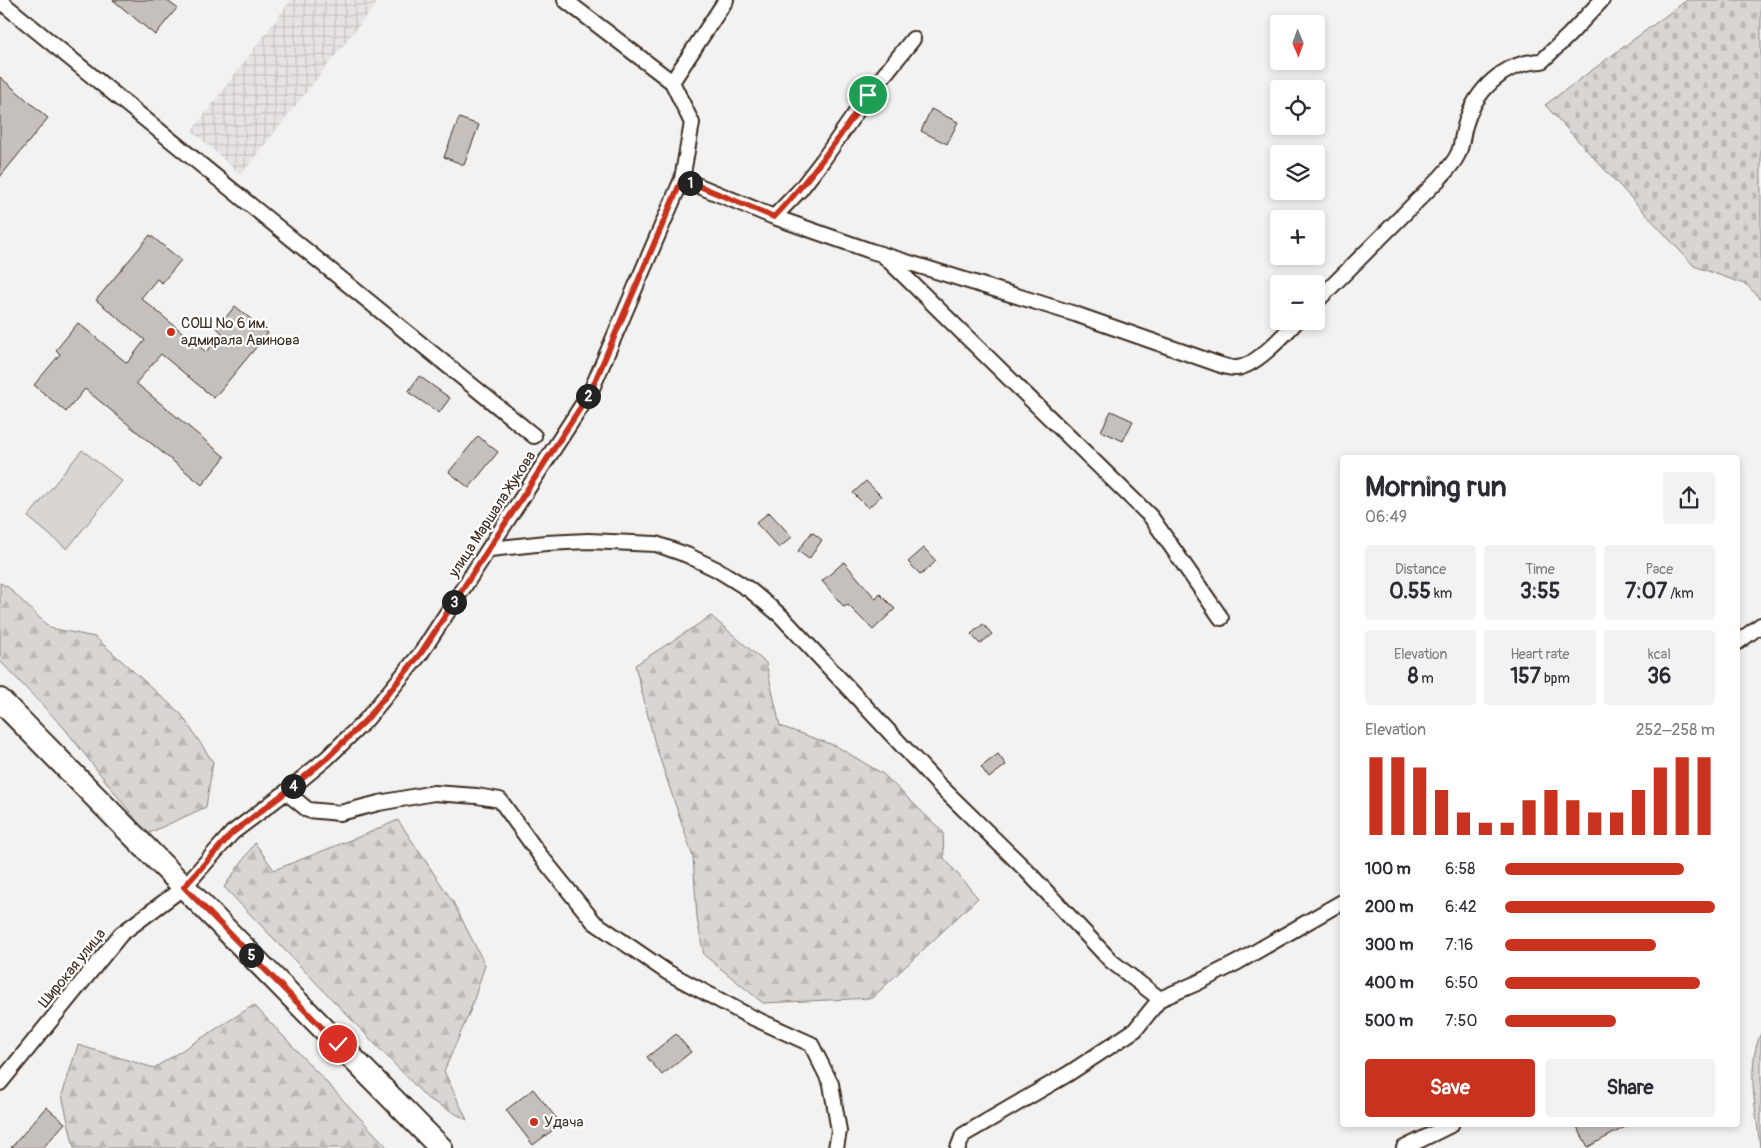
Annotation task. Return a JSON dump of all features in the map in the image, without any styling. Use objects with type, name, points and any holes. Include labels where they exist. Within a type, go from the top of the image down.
[{"type":"main road","points":[[0,700],[441,1148]]},
{"type":"street","points":[[565,0],[672,82],[726,0]]},
{"type":"street","points":[[1325,293],[1440,178],[1458,155],[1470,111],[1492,80],[1510,68],[1532,61],[1542,61],[1570,35],[1602,0]]},
{"type":"street","points":[[0,1],[534,436]]},
{"type":"street","points":[[774,217],[806,182],[868,95],[913,39]]},
{"type":"street","name":"улица Маршала Жукова","points":[[184,887],[232,833],[327,758],[366,720],[421,653],[590,393],[682,179],[692,123],[672,82]]},
{"type":"street","points":[[682,179],[774,217],[882,255],[1075,314],[1236,369],[1254,361],[1288,330]]},
{"type":"street","points":[[882,255],[1151,517],[1221,618]]},
{"type":"street","points":[[490,549],[588,541],[656,544],[687,555],[718,570],[750,590],[781,616],[937,783],[1026,870],[1111,961],[1160,999]]},
{"type":"street","points":[[1740,641],[1761,625]]},
{"type":"street","points":[[286,792],[308,810],[340,813],[379,803],[434,794],[476,796],[500,800],[539,854],[594,922],[667,972],[747,1015],[811,1044],[831,1084],[839,1131],[836,1148]]},
{"type":"street","name":"Широкая улица","points":[[0,1083],[121,934],[184,887]]},
{"type":"street","points":[[961,1142],[1135,1030],[1160,999],[1238,962],[1340,903]]},
{"type":"street","points":[[1404,1148],[1447,1127]]},
{"type":"shaded area","points":[[291,0],[379,0],[241,175],[192,131]]},
{"type":"green space","points":[[1687,0],[1761,0],[1761,300],[1747,285],[1694,266],[1545,105]]},
{"type":"green space","points":[[82,450],[122,481],[67,549],[28,517]]},
{"type":"green space","points":[[0,583],[8,587],[50,628],[95,637],[181,714],[213,762],[206,807],[147,834],[65,729],[0,661]]},
{"type":"green space","points":[[711,616],[766,663],[780,726],[836,746],[883,774],[943,832],[944,858],[978,898],[872,998],[763,1003],[704,955],[697,919],[693,857],[655,744],[635,665]]},
{"type":"green space","points":[[398,820],[453,902],[485,965],[471,1009],[444,1071],[467,1120],[427,1098],[224,887],[255,843],[274,870]]},
{"type":"green space","points":[[254,1005],[388,1148],[74,1148],[62,1095],[78,1045],[154,1068]]},
{"type":"green space","points":[[1761,1033],[1760,1148],[1753,1075],[1756,1047]]},
{"type":"building","points":[[113,0],[166,0],[177,8],[155,35]]},
{"type":"building","points":[[0,77],[48,118],[0,177]]},
{"type":"building","points":[[931,109],[958,122],[947,144],[921,131]]},
{"type":"building","points":[[459,118],[479,125],[464,165],[444,157]]},
{"type":"building","points":[[150,235],[181,260],[162,283],[157,279],[141,298],[206,352],[222,333],[217,328],[235,306],[268,333],[214,398],[161,354],[136,383],[225,457],[202,485],[85,389],[66,412],[34,385],[60,354],[56,350],[78,323],[127,363],[145,340],[96,300]]},
{"type":"building","points":[[419,376],[450,398],[439,413],[408,392]]},
{"type":"building","points":[[1111,411],[1133,421],[1123,441],[1101,431]]},
{"type":"building","points":[[478,436],[498,452],[469,488],[449,472]]},
{"type":"building","points":[[866,481],[881,496],[868,508],[853,493]]},
{"type":"building","points":[[769,512],[792,537],[779,548],[756,523]]},
{"type":"building","points":[[812,532],[822,540],[809,559],[798,551]]},
{"type":"building","points":[[924,548],[936,561],[921,575],[908,562]]},
{"type":"building","points":[[844,562],[876,599],[880,594],[895,609],[873,630],[848,605],[844,607],[822,581]]},
{"type":"building","points":[[983,624],[992,634],[980,644],[971,634]]},
{"type":"building","points":[[998,754],[1006,765],[989,778],[981,767]]},
{"type":"building","points":[[676,1034],[691,1052],[662,1075],[647,1057]]},
{"type":"building","points":[[533,1089],[561,1124],[533,1145],[506,1110]]},
{"type":"building","points":[[46,1107],[65,1123],[43,1148],[11,1148]]},
{"type":"building","points":[[1577,1127],[1625,1127],[1588,1147]]},
{"type":"place","name":"СОШ № 6 им. адмирала Авинова","points":[[171,332]]},
{"type":"place","name":"Удача","points":[[534,1122]]},
{"type":"route","points":[[338,1044],[184,887],[232,833],[327,758],[366,720],[421,653],[590,393],[682,179],[774,217],[800,190],[868,95]]}]
